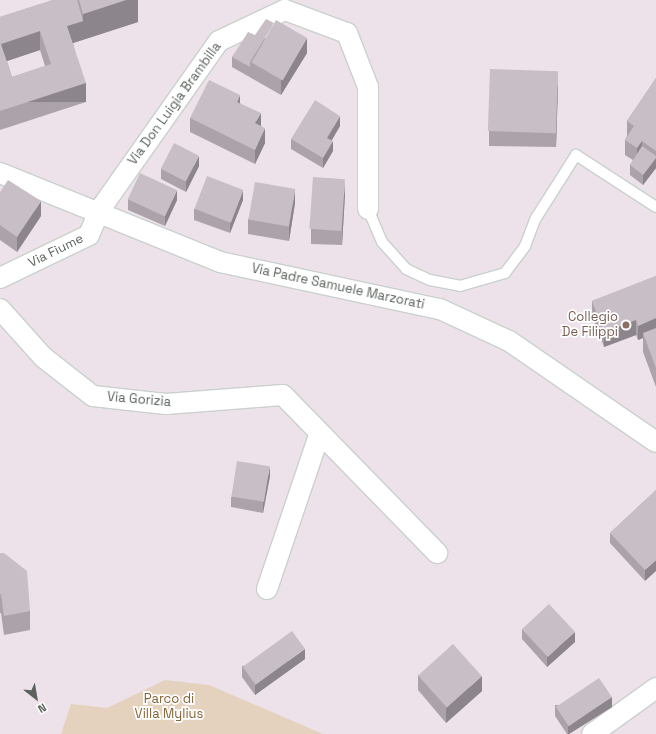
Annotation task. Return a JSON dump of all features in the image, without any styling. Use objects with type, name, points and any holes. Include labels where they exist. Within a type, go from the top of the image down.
[{"type":"street","name":"Via Don Luigia Brambilla","points":[[99,211],[219,41],[285,10],[347,33],[368,87],[368,209]]},
{"type":"street","name":"Via Padre Samuele Marzorati","points":[[0,173],[99,211],[220,262],[440,309],[509,341],[656,442]]},
{"type":"street","name":"Via Fiume","points":[[0,278],[89,235],[99,211]]},
{"type":"street","name":"Via Gorizia","points":[[0,309],[43,357],[93,396],[166,404],[283,395],[319,435],[437,553]]},
{"type":"street","points":[[267,589],[319,435]]},
{"type":"street","points":[[592,734],[656,688]]},
{"type":"lane","points":[[368,209],[382,242],[406,269],[430,280],[460,286],[504,272],[525,246],[536,218],[576,155],[656,207]]},
{"type":"green space","name":"Parco di Villa Mylius","points":[[165,680],[209,685],[323,734],[61,734],[71,704],[107,708]]},
{"type":"building","points":[[53,0],[77,0],[83,21],[67,26],[86,83],[0,111],[0,17]],"holes":[[[40,31],[51,64],[12,77],[1,44]]]},
{"type":"building","points":[[79,0],[126,0],[83,14]]},
{"type":"building","points":[[266,19],[274,23],[250,62],[250,67],[232,57],[248,32],[255,35]]},
{"type":"building","points":[[276,20],[307,38],[283,80],[252,62]]},
{"type":"building","points":[[490,69],[558,71],[556,133],[488,131]]},
{"type":"building","points":[[656,78],[656,151],[642,141],[637,148],[625,140],[634,126],[627,121]]},
{"type":"building","points":[[209,80],[240,95],[237,102],[261,113],[255,123],[265,128],[255,150],[190,118]]},
{"type":"building","points":[[315,100],[340,116],[327,138],[333,141],[323,158],[291,139]]},
{"type":"building","points":[[174,143],[199,156],[186,182],[161,169]]},
{"type":"building","points":[[642,146],[656,156],[643,175],[630,165]]},
{"type":"building","points":[[140,173],[177,190],[165,217],[128,199]]},
{"type":"building","points":[[207,176],[243,190],[231,223],[194,209]]},
{"type":"building","points":[[313,177],[345,179],[341,231],[309,229]]},
{"type":"building","points":[[8,180],[41,201],[17,237],[0,225],[0,192]]},
{"type":"building","points":[[255,182],[295,189],[289,227],[248,219]]},
{"type":"building","points":[[656,276],[656,318],[638,326],[636,320],[604,332],[592,301]]},
{"type":"building","points":[[656,328],[656,368],[643,333]]},
{"type":"building","points":[[237,461],[270,466],[264,502],[231,497]]},
{"type":"building","points":[[656,490],[656,560],[645,570],[610,533]]},
{"type":"building","points":[[0,553],[4,553],[27,571],[30,611],[4,616],[0,594]]},
{"type":"building","points":[[549,604],[575,632],[548,657],[522,629]]},
{"type":"building","points":[[292,631],[305,649],[256,685],[243,667]]},
{"type":"building","points":[[453,644],[482,676],[447,707],[418,675]]},
{"type":"building","points":[[599,678],[612,697],[569,726],[556,707]]},
{"type":"place","name":"Collegio De Filippi","points":[[626,325]]}]
